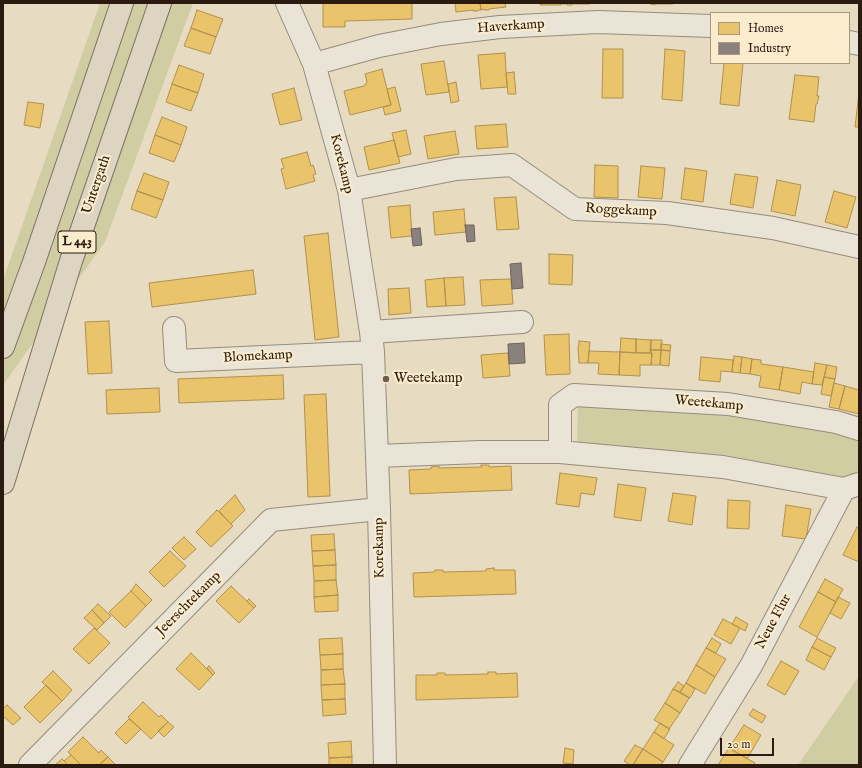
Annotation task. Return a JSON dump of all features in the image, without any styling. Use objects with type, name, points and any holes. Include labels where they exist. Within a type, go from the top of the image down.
[{"type":"main road","name":"L 443","points":[[3,347],[34,262],[122,3]]},
{"type":"main road","name":"Untergath","points":[[3,483],[71,261],[160,3]]},
{"type":"street","name":"Korekamp","points":[[287,3],[314,64],[349,190],[372,342],[379,509],[384,765]]},
{"type":"street","name":"Haverkamp","points":[[314,64],[379,46],[441,34],[492,28],[598,22],[710,26]]},
{"type":"street","name":"Roggekamp","points":[[349,190],[456,169],[512,165],[575,209],[674,214],[773,228],[859,247]]},
{"type":"street","points":[[372,342],[522,322]]},
{"type":"street","name":"Blomekamp","points":[[174,328],[176,361],[372,342]]},
{"type":"street","name":"Weetekamp","points":[[560,452],[560,405],[574,395],[728,404],[836,422],[859,429]]},
{"type":"street","points":[[377,456],[480,452],[560,452],[723,467],[852,487]]},
{"type":"street","name":"Neue Flur","points":[[690,765],[751,666],[852,487]]},
{"type":"street","name":"Jeerschtekamp","points":[[30,765],[271,520],[379,509]]},
{"type":"shaded area","points":[[100,3],[193,3],[105,242],[3,385],[3,280]]},
{"type":"shaded area","points":[[578,405],[718,411],[859,434],[859,470],[849,478],[724,455],[577,445]]},
{"type":"shaded area","points":[[859,676],[859,765],[798,765]]},
{"type":"building: Homes","points":[[323,3],[412,3],[412,19],[345,21],[345,27],[323,27]]},
{"type":"building: Homes","points":[[455,3],[480,3],[481,10],[456,12]]},
{"type":"building: Homes","points":[[480,3],[505,3],[506,7],[481,10]]},
{"type":"building: Homes","points":[[540,3],[565,3],[565,4],[540,5]]},
{"type":"building: Homes","points":[[565,3],[590,3],[590,4],[567,5]]},
{"type":"building: Homes","points":[[650,3],[673,3],[673,4],[655,5]]},
{"type":"building: Homes","points":[[197,10],[223,19],[216,37],[191,28]]},
{"type":"building: Homes","points":[[191,28],[216,37],[210,54],[184,46]]},
{"type":"building: Homes","points":[[603,49],[623,49],[623,98],[602,98]]},
{"type":"building: Homes","points":[[665,49],[685,51],[682,101],[662,99]]},
{"type":"building: Homes","points":[[505,53],[507,87],[481,89],[478,55]]},
{"type":"building: Homes","points":[[444,61],[449,92],[426,95],[421,64]]},
{"type":"building: Homes","points":[[724,64],[743,64],[739,106],[720,104]]},
{"type":"building: Homes","points":[[179,65],[204,74],[198,93],[172,84]]},
{"type":"building: Homes","points":[[382,69],[391,105],[350,115],[344,91],[364,86],[367,82],[365,74]]},
{"type":"building: Homes","points":[[514,72],[516,94],[508,94],[506,73]]},
{"type":"building: Homes","points":[[795,75],[819,77],[817,96],[819,96],[816,104],[814,122],[789,119]]},
{"type":"building: Homes","points":[[456,82],[459,101],[451,103],[448,84]]},
{"type":"building: Homes","points":[[172,84],[198,93],[191,111],[166,102]]},
{"type":"building: Homes","points":[[395,87],[401,111],[385,115],[383,107],[391,105],[387,89]]},
{"type":"building: Homes","points":[[294,88],[302,120],[280,125],[272,94]]},
{"type":"building: Homes","points":[[859,93],[859,127],[855,127]]},
{"type":"building: Homes","points":[[28,102],[44,104],[40,128],[24,125]]},
{"type":"building: Homes","points":[[162,117],[187,127],[181,145],[155,135]]},
{"type":"building: Homes","points":[[506,124],[508,147],[477,149],[475,126]]},
{"type":"building: Homes","points":[[406,130],[411,154],[398,157],[392,133]]},
{"type":"building: Homes","points":[[455,131],[459,154],[428,159],[424,136]]},
{"type":"building: Homes","points":[[155,135],[181,145],[174,162],[149,153]]},
{"type":"building: Homes","points":[[394,140],[400,163],[369,170],[364,147]]},
{"type":"building: Homes","points":[[307,152],[311,166],[313,165],[316,174],[313,175],[315,181],[286,189],[281,169],[284,168],[281,159]]},
{"type":"building: Homes","points":[[595,165],[618,166],[618,198],[594,197]]},
{"type":"building: Homes","points":[[641,166],[665,168],[662,199],[638,197]]},
{"type":"building: Homes","points":[[685,168],[707,171],[703,202],[681,199]]},
{"type":"building: Homes","points":[[144,173],[169,182],[163,200],[137,191]]},
{"type":"building: Homes","points":[[735,174],[758,177],[753,208],[730,204]]},
{"type":"building: Homes","points":[[777,180],[801,185],[795,216],[771,211]]},
{"type":"building: Homes","points":[[137,191],[163,200],[156,218],[131,209]]},
{"type":"building: Homes","points":[[834,191],[856,197],[847,228],[825,222]]},
{"type":"building: Homes","points":[[516,197],[519,229],[497,230],[494,198]]},
{"type":"building: Homes","points":[[410,205],[412,236],[391,238],[388,207]]},
{"type":"building: Homes","points":[[464,209],[466,232],[435,235],[433,212]]},
{"type":"building: Homes","points":[[328,233],[339,337],[315,340],[304,236]]},
{"type":"building: Homes","points":[[549,254],[573,255],[572,285],[549,284]]},
{"type":"building: Homes","points":[[253,270],[256,294],[152,307],[149,283]]},
{"type":"building: Homes","points":[[463,277],[465,305],[446,306],[444,278]]},
{"type":"building: Homes","points":[[444,278],[446,306],[427,307],[425,280]]},
{"type":"building: Homes","points":[[511,279],[513,304],[482,306],[480,280]]},
{"type":"building: Homes","points":[[409,288],[411,313],[389,315],[388,289]]},
{"type":"building: Homes","points":[[109,321],[112,373],[88,374],[85,322]]},
{"type":"building: Homes","points":[[569,334],[570,374],[546,375],[544,335]]},
{"type":"building: Homes","points":[[621,338],[636,339],[636,353],[620,352]]},
{"type":"building: Homes","points":[[636,339],[651,340],[651,353],[636,353]]},
{"type":"building: Homes","points":[[651,340],[662,340],[661,350],[650,350]]},
{"type":"building: Homes","points":[[579,341],[590,342],[588,363],[579,363]]},
{"type":"building: Homes","points":[[661,344],[671,345],[670,351],[661,350]]},
{"type":"building: Homes","points":[[650,350],[661,350],[660,365],[651,365],[652,353]]},
{"type":"building: Homes","points":[[661,350],[670,351],[669,366],[660,365]]},
{"type":"building: Homes","points":[[589,351],[620,352],[619,375],[598,374],[599,363],[588,363]]},
{"type":"building: Homes","points":[[620,352],[652,353],[651,365],[640,365],[640,376],[619,375]]},
{"type":"building: Homes","points":[[508,353],[510,376],[483,378],[481,355]]},
{"type":"building: Homes","points":[[734,356],[742,357],[740,373],[732,372]]},
{"type":"building: Homes","points":[[701,357],[733,360],[732,372],[721,371],[720,382],[699,380]]},
{"type":"building: Homes","points":[[742,357],[752,359],[750,374],[740,373]]},
{"type":"building: Homes","points":[[752,359],[761,360],[761,364],[783,367],[779,390],[759,387],[761,376],[750,374]]},
{"type":"building: Homes","points":[[815,363],[827,365],[822,385],[812,384]]},
{"type":"building: Homes","points":[[827,365],[837,367],[835,379],[824,377]]},
{"type":"building: Homes","points":[[783,367],[814,372],[812,384],[802,382],[800,394],[779,390]]},
{"type":"building: Homes","points":[[283,375],[284,399],[179,403],[178,379]]},
{"type":"building: Homes","points":[[824,377],[835,379],[831,396],[821,394]]},
{"type":"building: Homes","points":[[834,383],[845,386],[839,409],[829,407]]},
{"type":"building: Homes","points":[[845,386],[859,390],[859,414],[839,409]]},
{"type":"building: Homes","points":[[159,388],[160,412],[107,414],[106,390]]},
{"type":"building: Homes","points":[[326,394],[330,496],[308,497],[304,395]]},
{"type":"building: Homes","points":[[481,465],[489,465],[489,467],[511,466],[512,490],[410,494],[409,470],[431,469],[431,467],[439,466],[439,468],[482,467]]},
{"type":"building: Homes","points":[[560,473],[597,478],[594,495],[581,493],[579,507],[556,504]]},
{"type":"building: Homes","points":[[618,484],[646,488],[641,521],[614,517]]},
{"type":"building: Homes","points":[[673,493],[696,496],[692,525],[668,521]]},
{"type":"building: Homes","points":[[235,495],[245,510],[231,524],[219,511]]},
{"type":"building: Homes","points":[[728,500],[750,501],[749,529],[727,528]]},
{"type":"building: Homes","points":[[786,505],[811,509],[806,539],[782,536]]},
{"type":"building: Homes","points":[[217,510],[233,526],[211,547],[196,532]]},
{"type":"building: Homes","points":[[857,527],[859,528],[859,562],[843,555]]},
{"type":"building: Homes","points":[[334,534],[335,550],[312,551],[311,535]]},
{"type":"building: Homes","points":[[184,537],[196,549],[184,560],[172,548]]},
{"type":"building: Homes","points":[[335,550],[336,565],[313,566],[312,551]]},
{"type":"building: Homes","points":[[170,551],[186,566],[164,587],[149,572]]},
{"type":"building: Homes","points":[[336,565],[336,580],[314,581],[313,566]]},
{"type":"building: Homes","points":[[494,568],[494,570],[515,570],[516,594],[414,597],[413,573],[434,572],[435,570],[443,570],[443,572],[486,571],[486,569]]},
{"type":"building: Homes","points":[[825,579],[843,589],[836,602],[818,592]]},
{"type":"building: Homes","points":[[336,580],[338,595],[314,597],[314,581]]},
{"type":"building: Homes","points":[[136,584],[152,600],[146,606],[131,591]]},
{"type":"building: Homes","points":[[231,586],[254,608],[239,623],[216,601]]},
{"type":"building: Homes","points":[[131,591],[146,606],[125,628],[109,612]]},
{"type":"building: Homes","points":[[818,592],[836,602],[817,637],[799,627]]},
{"type":"building: Homes","points":[[338,595],[338,611],[315,612],[314,597]]},
{"type":"building: Homes","points":[[838,597],[850,603],[841,619],[830,613]]},
{"type":"building: Homes","points":[[249,599],[256,606],[254,608],[247,601]]},
{"type":"building: Homes","points":[[98,604],[111,616],[104,623],[92,610]]},
{"type":"building: Homes","points":[[92,610],[104,623],[97,630],[84,618]]},
{"type":"building: Homes","points":[[736,617],[748,624],[745,631],[732,624]]},
{"type":"building: Homes","points":[[723,619],[740,628],[731,644],[714,635]]},
{"type":"building: Homes","points":[[94,628],[110,643],[89,664],[73,649]]},
{"type":"building: Homes","points":[[342,638],[343,654],[320,655],[319,639]]},
{"type":"building: Homes","points":[[712,638],[721,644],[716,653],[706,648]]},
{"type":"building: Homes","points":[[817,638],[836,648],[831,657],[812,647]]},
{"type":"building: Homes","points":[[812,647],[831,657],[824,670],[806,660]]},
{"type":"building: Homes","points":[[706,648],[726,659],[715,677],[696,665]]},
{"type":"building: Homes","points":[[191,653],[213,675],[199,690],[176,669]]},
{"type":"building: Homes","points":[[343,654],[343,669],[321,670],[320,655]]},
{"type":"building: Homes","points":[[781,661],[799,671],[785,695],[767,685]]},
{"type":"building: Homes","points":[[696,665],[715,677],[705,694],[686,683]]},
{"type":"building: Homes","points":[[209,666],[215,673],[213,675],[207,668]]},
{"type":"building: Homes","points":[[343,669],[345,684],[321,685],[321,670]]},
{"type":"building: Homes","points":[[53,671],[72,690],[62,701],[42,682]]},
{"type":"building: Homes","points":[[488,672],[496,672],[496,674],[517,673],[518,697],[416,700],[416,675],[437,675],[437,673],[445,673],[445,675],[488,674]]},
{"type":"building: Homes","points":[[678,682],[684,686],[680,692],[673,689]]},
{"type":"building: Homes","points":[[686,683],[695,689],[690,698],[680,692]]},
{"type":"building: Homes","points":[[345,684],[345,699],[322,700],[321,685]]},
{"type":"building: Homes","points":[[46,685],[62,701],[40,723],[24,707]]},
{"type":"building: Homes","points":[[673,689],[689,698],[680,713],[665,703]]},
{"type":"building: Homes","points":[[345,699],[346,714],[323,716],[322,700]]},
{"type":"building: Homes","points":[[143,702],[159,717],[161,715],[168,722],[151,739],[128,717]]},
{"type":"building: Homes","points":[[665,703],[680,713],[669,729],[654,720]]},
{"type":"building: Homes","points":[[7,705],[21,718],[13,725],[3,716],[3,709]]},
{"type":"building: Homes","points":[[753,709],[766,716],[762,723],[749,715]]},
{"type":"building: Homes","points":[[129,719],[141,729],[126,744],[115,733]]},
{"type":"building: Homes","points":[[168,722],[174,727],[164,737],[158,731]]},
{"type":"building: Homes","points":[[660,723],[670,729],[664,739],[654,732]]},
{"type":"building: Homes","points":[[744,725],[761,735],[747,759],[729,748]]},
{"type":"building: Homes","points":[[654,732],[674,745],[663,762],[643,749]]},
{"type":"building: Homes","points":[[83,737],[99,753],[101,750],[108,757],[99,765],[81,765],[68,752]]},
{"type":"building: Homes","points":[[351,741],[352,757],[329,758],[328,743]]},
{"type":"building: Homes","points":[[635,745],[643,749],[633,765],[630,765],[624,761]]},
{"type":"building: Homes","points":[[565,748],[574,750],[573,764],[563,763]]},
{"type":"building: Homes","points":[[729,748],[755,763],[754,765],[718,765]]},
{"type":"building: Homes","points":[[643,749],[663,762],[661,765],[633,765]]},
{"type":"building: Homes","points":[[71,755],[81,765],[68,765],[64,761]]},
{"type":"building: Homes","points":[[108,757],[116,765],[99,765]]},
{"type":"building: Homes","points":[[352,757],[352,765],[329,765],[329,758]]},
{"type":"building: Homes","points":[[62,759],[68,765],[55,765]]},
{"type":"building: Industry","points":[[465,225],[474,225],[475,241],[467,242]]},
{"type":"building: Industry","points":[[420,228],[422,245],[413,246],[411,229]]},
{"type":"building: Industry","points":[[521,263],[523,288],[512,289],[510,264]]},
{"type":"building: Industry","points":[[524,343],[525,363],[509,364],[508,344]]},
{"type":"place","name":"Weetekamp","points":[[386,379]]}]
